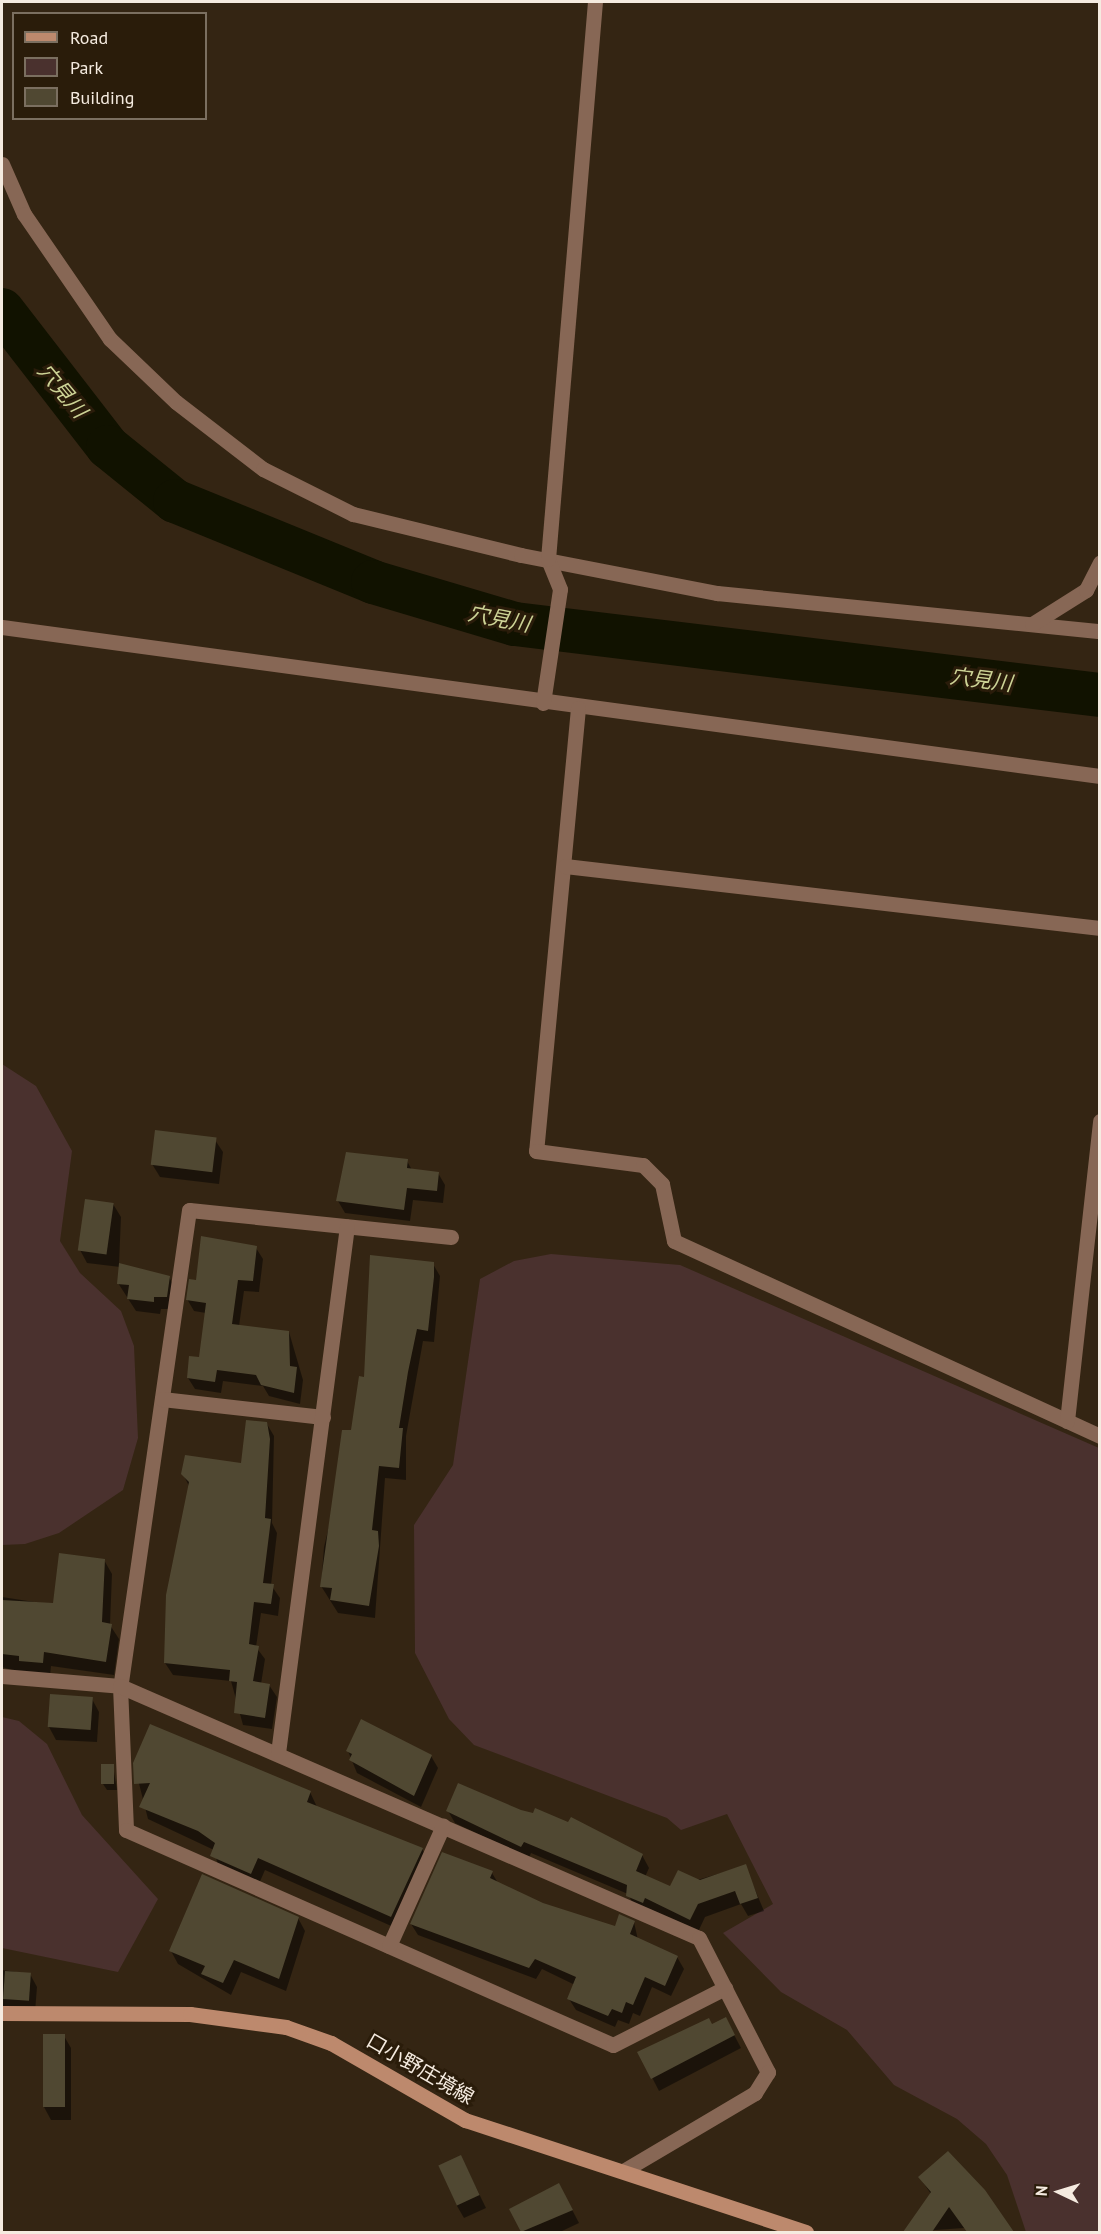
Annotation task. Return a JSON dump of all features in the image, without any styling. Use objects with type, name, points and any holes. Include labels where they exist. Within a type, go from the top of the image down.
[{"type":"main road","name":"口小野庄境線","points":[[2,2013],[190,2014],[286,2027],[331,2043],[465,2120],[626,2170],[806,2232]]},
{"type":"street","points":[[543,703],[560,589],[548,559],[595,2]]},
{"type":"street","points":[[2,164],[24,214],[110,339],[176,402],[263,469],[353,514],[548,559],[717,593],[1100,631]]},
{"type":"street","points":[[1032,624],[1086,590],[1100,562]]},
{"type":"street","points":[[2,627],[578,708],[1100,776]]},
{"type":"street","points":[[578,708],[565,866],[536,1151],[643,1165],[662,1184],[674,1241],[1100,1436]]},
{"type":"street","points":[[565,866],[1100,928]]},
{"type":"street","points":[[1066,1421],[1100,1121]]},
{"type":"street","points":[[451,1236],[189,1210],[120,1686],[126,1830],[613,2045],[724,1988]]},
{"type":"street","points":[[278,1753],[347,1226]]},
{"type":"street","points":[[162,1399],[323,1417]]},
{"type":"street","points":[[2,1676],[120,1686],[699,1938],[768,2072],[755,2093],[626,2170]]},
{"type":"street","points":[[389,1946],[443,1826]]},
{"type":"green space","points":[[2,1064],[36,1086],[72,1151],[60,1241],[80,1273],[121,1311],[134,1346],[138,1438],[123,1490],[59,1533],[25,1544],[2,1545]]},
{"type":"green space","points":[[551,1254],[680,1265],[1099,1448],[1099,2232],[1026,2232],[1007,2175],[986,2144],[957,2119],[894,2085],[847,2030],[781,1992],[723,1933],[773,1904],[727,1814],[681,1830],[667,1818],[474,1745],[449,1719],[415,1653],[414,1525],[453,1465],[480,1279],[514,1261]]},
{"type":"green space","points":[[2,1717],[19,1721],[47,1744],[82,1815],[158,1899],[118,1972],[2,1948]]},
{"type":"building","points":[[155,1130],[217,1138],[212,1172],[151,1165]]},
{"type":"building","points":[[346,1152],[408,1159],[407,1168],[439,1172],[437,1191],[407,1188],[404,1210],[336,1201]]},
{"type":"building","points":[[85,1199],[114,1203],[106,1255],[78,1250]]},
{"type":"building","points":[[201,1236],[257,1246],[253,1281],[238,1280],[232,1324],[289,1331],[290,1366],[297,1367],[294,1393],[261,1385],[256,1375],[217,1370],[215,1382],[187,1378],[189,1356],[199,1357],[206,1303],[186,1300],[189,1279],[196,1280]]},
{"type":"building","points":[[370,1255],[434,1262],[434,1277],[428,1331],[417,1329],[408,1372],[399,1428],[403,1428],[399,1468],[379,1466],[372,1530],[378,1531],[379,1546],[369,1606],[330,1600],[332,1588],[320,1587],[342,1430],[351,1430],[359,1376],[364,1377]]},
{"type":"building","points":[[119,1263],[170,1276],[167,1297],[154,1297],[154,1302],[127,1299],[129,1285],[117,1284]]},
{"type":"building","points":[[246,1420],[267,1422],[270,1439],[265,1518],[271,1519],[263,1583],[274,1584],[271,1604],[254,1602],[249,1644],[259,1646],[253,1681],[270,1684],[265,1718],[234,1713],[237,1682],[229,1681],[230,1670],[164,1663],[166,1595],[189,1482],[181,1474],[185,1455],[241,1463]]},
{"type":"building","points":[[59,1553],[105,1559],[102,1622],[112,1624],[106,1662],[44,1652],[43,1663],[19,1661],[19,1656],[2,1654],[2,1600],[53,1603]]},
{"type":"building","points":[[50,1694],[93,1697],[91,1730],[48,1727]]},
{"type":"building","points":[[361,1719],[432,1755],[414,1796],[349,1760],[352,1754],[346,1751]]},
{"type":"building","points":[[150,1724],[311,1791],[307,1802],[423,1848],[391,1917],[258,1858],[251,1874],[210,1856],[215,1843],[198,1831],[139,1807],[150,1783],[134,1784],[133,1763]]},
{"type":"building","points":[[101,1764],[114,1764],[114,1784],[101,1784]]},
{"type":"building","points":[[458,1783],[521,1810],[533,1813],[535,1808],[568,1822],[571,1817],[643,1854],[636,1871],[670,1886],[678,1870],[700,1880],[746,1864],[758,1898],[740,1904],[735,1891],[698,1904],[690,1920],[645,1898],[643,1903],[626,1896],[627,1885],[524,1842],[521,1847],[446,1811]]},
{"type":"building","points":[[442,1852],[493,1871],[490,1878],[543,1903],[615,1926],[619,1914],[635,1921],[630,1934],[678,1956],[665,1986],[645,1977],[633,2005],[626,2002],[622,2013],[612,2009],[608,2016],[567,1999],[576,1977],[535,1959],[529,1968],[410,1924]]},
{"type":"building","points":[[202,1874],[299,1917],[279,1979],[234,1960],[223,1983],[201,1974],[205,1966],[169,1951]]},
{"type":"building","points":[[5,1971],[31,1973],[29,2001],[3,1999]]},
{"type":"building","points":[[726,2017],[735,2035],[651,2079],[637,2052],[709,2018],[712,2024]]},
{"type":"building","points":[[43,2034],[65,2034],[65,2107],[43,2107]]},
{"type":"building","points":[[948,2151],[985,2190],[1014,2232],[967,2232],[949,2207],[932,2232],[903,2232],[931,2192],[918,2177]]},
{"type":"building","points":[[461,2155],[480,2195],[457,2205],[438,2166]]},
{"type":"building","points":[[559,2183],[573,2210],[521,2232],[509,2209]]},
{"type":"waterway","name":"穴見川","points":[[2,310],[108,447],[175,501],[373,582],[515,624],[1100,695]]}]
